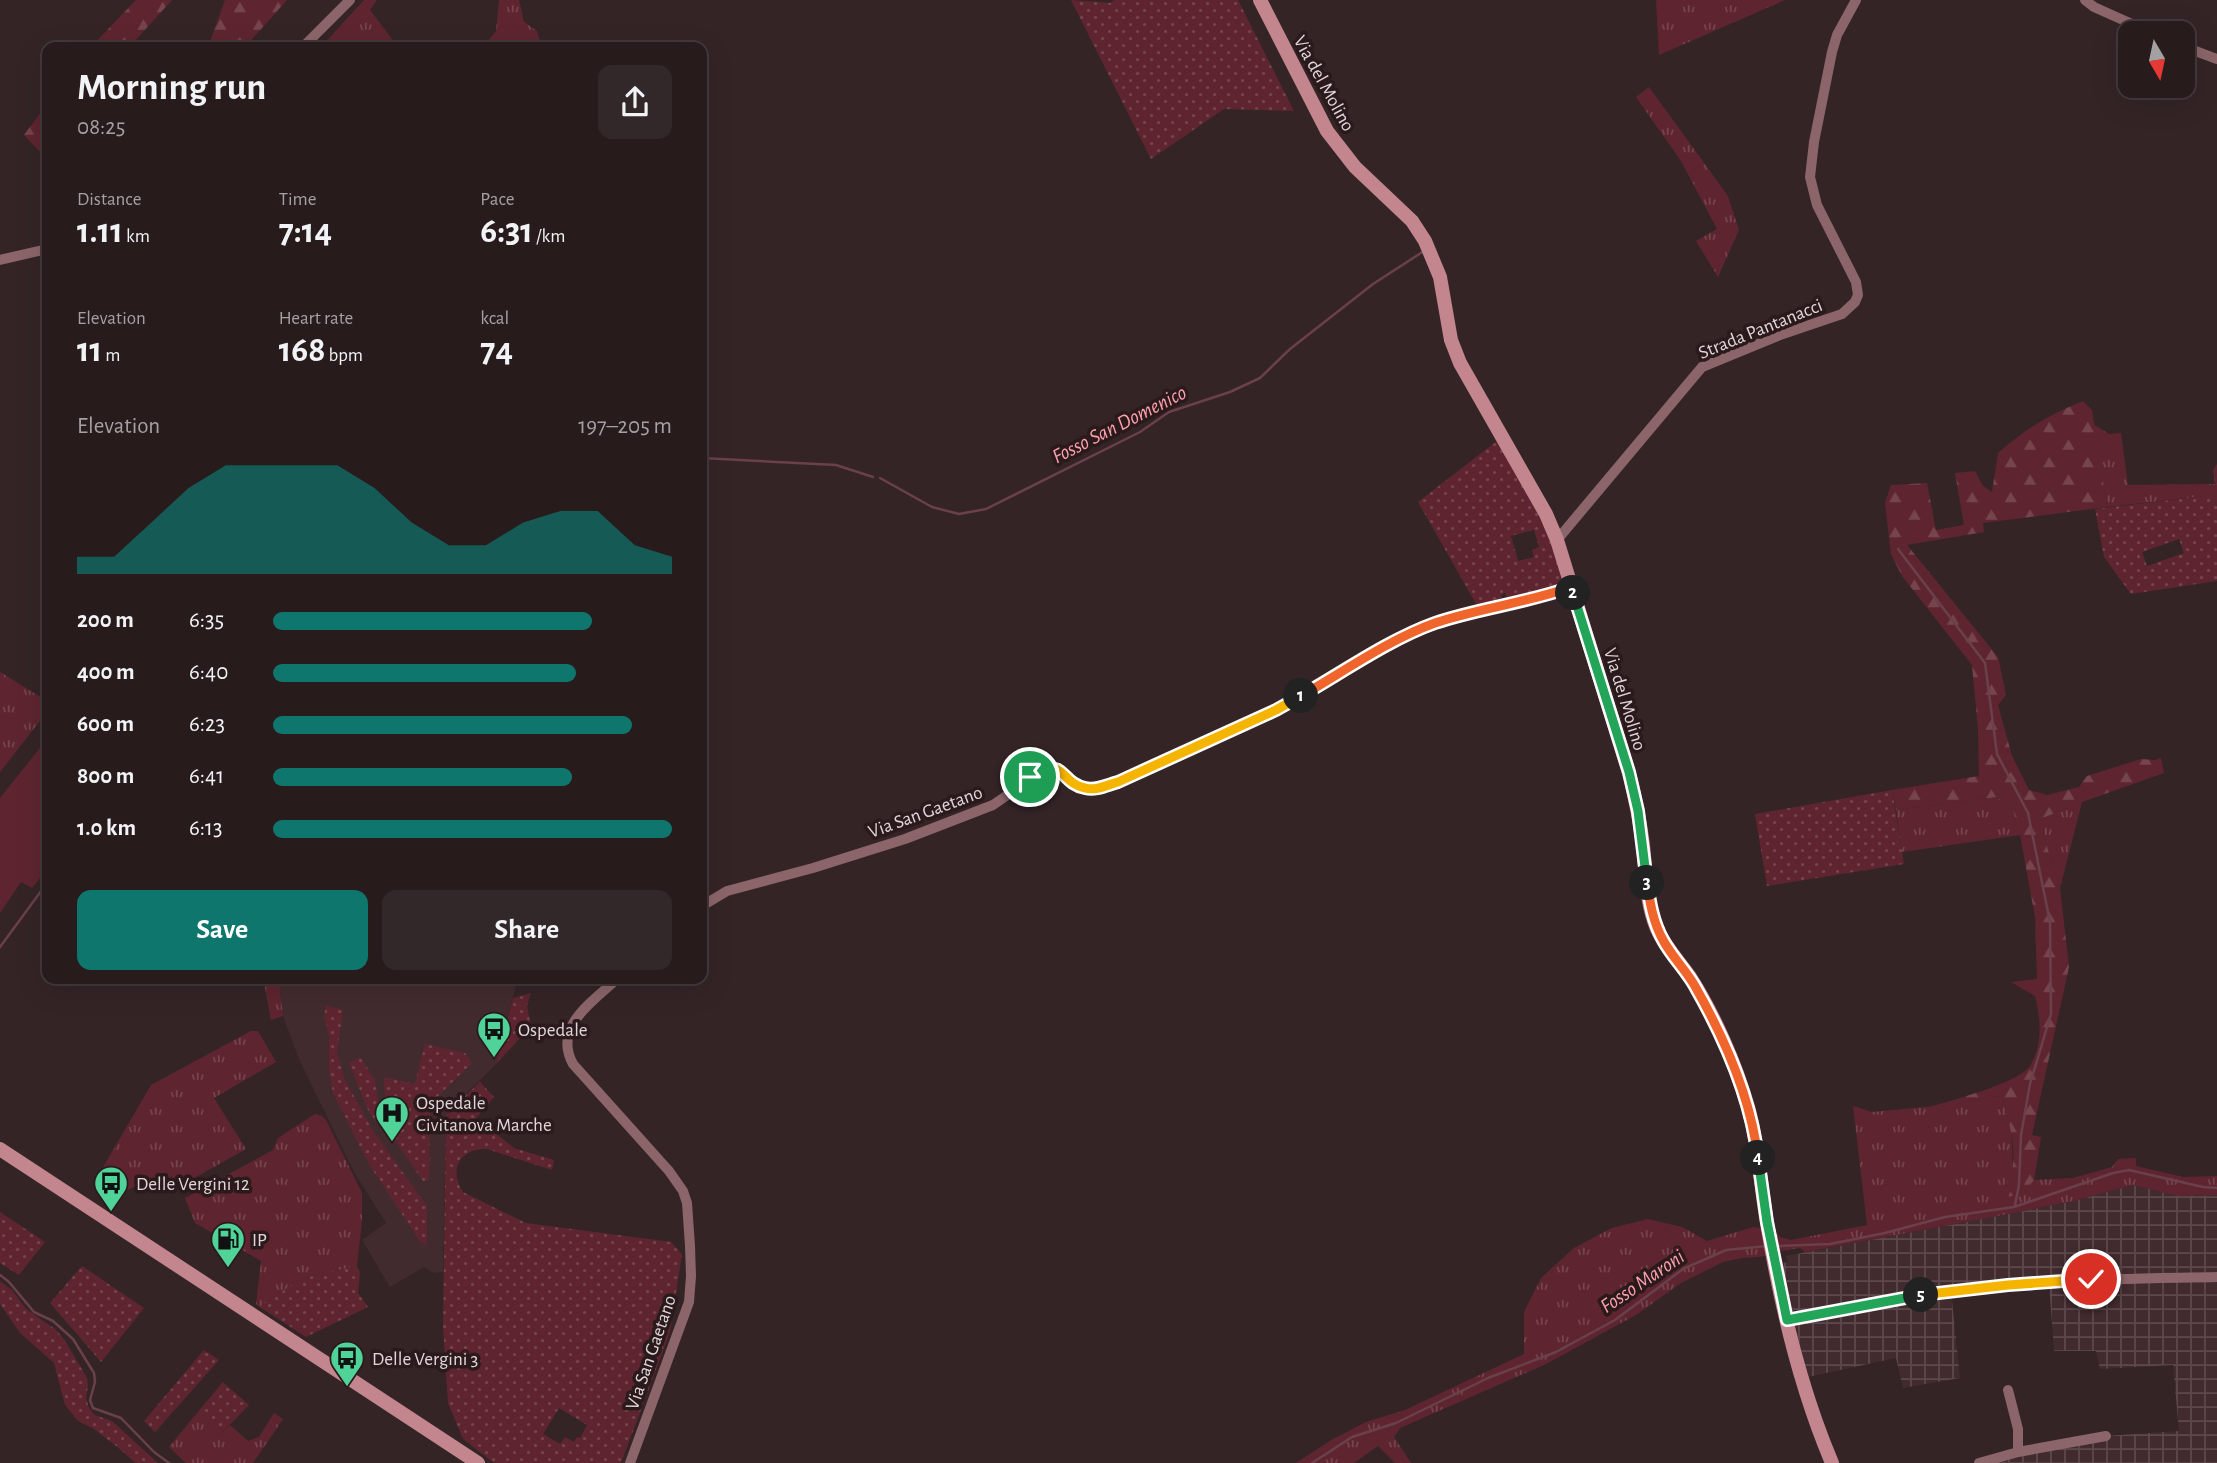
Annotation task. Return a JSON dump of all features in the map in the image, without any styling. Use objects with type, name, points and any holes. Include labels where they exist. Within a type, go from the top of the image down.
[{"type":"street","points":[[308,42],[350,0]]},
{"type":"street","name":"Via del Molino","points":[[1260,0],[1327,131],[1355,167],[1412,221],[1425,241],[1440,277],[1451,340],[1460,363],[1546,514],[1557,540],[1629,772],[1638,811],[1654,918],[1664,942],[1690,977],[1705,1004],[1742,1087],[1756,1140],[1767,1222],[1787,1320],[1816,1420],[1832,1463]]},
{"type":"street","name":"Strada Pantanacci","points":[[1557,540],[1702,367],[1842,314],[1855,302],[1858,295],[1856,282],[1826,226],[1812,191],[1810,177],[1814,142],[1832,52],[1837,35],[1856,0]]},
{"type":"street","points":[[2085,0],[2125,21]]},
{"type":"street","points":[[2195,50],[2217,58]]},
{"type":"street","points":[[0,260],[42,250]]},
{"type":"street","name":"Via San Gaetano","points":[[707,903],[727,891],[905,839],[993,805],[1045,769],[1057,770],[1081,788],[1099,788],[1118,782],[1276,710],[1408,634],[1440,622],[1571,587]]},
{"type":"street","name":"Via San Gaetano","points":[[612,984],[572,1023],[568,1038],[569,1055],[573,1063],[669,1171],[683,1191],[687,1203],[691,1276],[689,1302],[630,1463]]},
{"type":"street","points":[[0,1149],[478,1463]]},
{"type":"street","points":[[1787,1320],[1892,1300],[2008,1285],[2091,1279],[2217,1277]]},
{"type":"street","points":[[2008,1390],[2018,1429],[2018,1452]]},
{"type":"street","points":[[1979,1463],[2018,1452],[2106,1436]]},
{"type":"shaded area","name":"Ospedale Civitanova Marche","points":[[281,984],[516,984],[496,1064],[446,1114],[443,1272],[434,1273],[424,1267],[390,1287],[362,1240],[386,1223],[354,1172],[299,1059],[283,1016]]},
{"type":"shaded area","points":[[2133,1185],[2177,1196],[2217,1195],[2217,1463],[1979,1463],[2106,1436],[2179,1431],[2173,1365],[2100,1369],[2096,1351],[2054,1351],[2049,1283],[1951,1291],[1960,1378],[1903,1388],[1896,1358],[1808,1377],[1780,1264],[1788,1262],[1786,1256],[2074,1201]]},
{"type":"green space","points":[[136,0],[172,0],[134,42],[96,42]]},
{"type":"green space","points":[[225,0],[287,0],[249,42],[210,42]]},
{"type":"green space","points":[[364,0],[377,0],[370,10],[394,42],[326,42]]},
{"type":"green space","points":[[499,0],[519,0],[524,22],[537,31],[540,42],[487,42],[496,31]]},
{"type":"green space","points":[[1071,0],[1110,3],[1115,0],[1238,0],[1294,111],[1224,109],[1151,159]]},
{"type":"green space","points":[[1656,0],[1785,0],[1659,55]]},
{"type":"green space","points":[[1649,87],[1728,196],[1739,230],[1718,277],[1696,241],[1717,229],[1681,161],[1636,97]]},
{"type":"green space","points":[[42,111],[42,154],[24,135]]},
{"type":"green space","points":[[2083,401],[2092,410],[2107,507],[1983,523],[1984,532],[1907,545],[1998,657],[2006,695],[1998,705],[2012,756],[2029,790],[2047,795],[2079,787],[2087,776],[2141,759],[2161,758],[2164,773],[2043,818],[2043,834],[2060,888],[2069,967],[2032,1135],[2041,1137],[2034,1180],[2025,1191],[2009,1197],[2007,1185],[2012,1170],[2013,1152],[2002,1096],[1929,1107],[1999,1085],[2013,1079],[2030,1066],[2039,1041],[2035,996],[2011,982],[2037,979],[2035,917],[2020,835],[2012,807],[1997,797],[1896,810],[1892,790],[1979,776],[1978,729],[1972,665],[1902,576],[1891,554],[1885,503],[1891,485],[1927,483],[1936,530],[1964,525],[1955,473],[1975,471],[1983,486],[1992,492],[1998,453],[2038,423]]},
{"type":"green space","points":[[2093,424],[2109,434],[2121,433],[2128,485],[2215,484],[2213,470],[2217,464],[2217,506],[2213,495],[2107,507]]},
{"type":"green space","points":[[1498,440],[1549,535],[1555,551],[1561,585],[1558,588],[1508,599],[1505,593],[1501,595],[1503,603],[1479,609],[1418,502]],"holes":[[[1534,530],[1539,547],[1532,550],[1534,557],[1518,561],[1511,536]]]},
{"type":"green space","points":[[2213,495],[2217,506],[2217,581],[2131,594],[2104,557],[2095,509]],"holes":[[[2179,539],[2184,553],[2147,566],[2142,552]]]},
{"type":"green space","points":[[0,672],[42,698],[42,718],[0,772]]},
{"type":"green space","points":[[42,745],[42,875],[32,888],[21,882],[0,913],[0,798]]},
{"type":"green space","points":[[1892,790],[1904,864],[1767,886],[1755,814]]},
{"type":"green space","points":[[1997,797],[2012,807],[2020,835],[1902,852],[1896,810]]},
{"type":"green space","points":[[2082,802],[2060,888],[2043,834],[2043,818]]},
{"type":"green space","points":[[264,984],[281,984],[283,1016],[271,1020]]},
{"type":"green space","points":[[531,993],[527,1006],[531,1026],[496,1064],[513,998]]},
{"type":"green space","points":[[326,1005],[343,1010],[337,1052],[344,1078],[373,1131],[427,1206],[427,1246],[419,1240],[369,1164],[333,1093],[329,1071],[329,1035],[324,1016]]},
{"type":"green space","points":[[251,1031],[258,1031],[276,1062],[214,1098],[246,1149],[182,1185],[176,1186],[164,1176],[111,1196],[95,1181],[151,1085]]},
{"type":"green space","points":[[425,1044],[465,1053],[472,1063],[430,1104],[429,1180],[423,1181],[394,1139],[385,1103],[384,1077],[415,1084]]},
{"type":"green space","points":[[360,1057],[375,1080],[381,1119],[376,1122],[368,1110],[349,1063]]},
{"type":"green space","points":[[480,1082],[494,1097],[476,1118],[514,1148],[554,1160],[552,1170],[487,1149],[470,1152],[459,1162],[457,1168],[463,1192],[526,1223],[671,1242],[682,1254],[670,1332],[621,1463],[494,1463],[463,1439],[448,1403],[443,1326],[446,1114]],"holes":[[[559,1408],[587,1425],[580,1438],[577,1437],[574,1442],[565,1437],[560,1444],[543,1434]]]},
{"type":"green space","points":[[2002,1096],[2011,1129],[2013,1169],[2006,1186],[2025,1191],[2034,1180],[2073,1178],[2112,1167],[2118,1159],[2136,1158],[2136,1166],[2183,1177],[2217,1176],[2217,1195],[2177,1196],[2133,1185],[2074,1201],[2003,1215],[1805,1252],[1800,1248],[1723,1262],[1681,1283],[1636,1315],[1546,1364],[1400,1428],[1394,1437],[1411,1463],[1395,1463],[1378,1446],[1354,1463],[1296,1463],[1366,1422],[1405,1410],[1524,1354],[1524,1312],[1541,1278],[1574,1248],[1612,1228],[1648,1219],[1682,1227],[1707,1241],[1753,1227],[1773,1230],[1780,1237],[1791,1240],[1867,1225],[1853,1106],[1872,1112],[1957,1104]]},
{"type":"green space","points":[[315,1114],[326,1120],[362,1193],[357,1266],[300,1279],[260,1307],[256,1304],[261,1261],[195,1223],[185,1198],[273,1150],[278,1138]]},
{"type":"green space","points":[[0,1212],[45,1242],[19,1275],[0,1263]]},
{"type":"green space","points":[[82,1266],[144,1308],[101,1362],[50,1303]]},
{"type":"green space","points":[[357,1266],[360,1273],[358,1293],[368,1307],[306,1337],[260,1307],[300,1279]]},
{"type":"green space","points":[[0,1281],[12,1290],[26,1309],[55,1329],[64,1339],[87,1378],[86,1398],[95,1415],[112,1421],[158,1463],[136,1463],[94,1429],[78,1421],[65,1405],[54,1363],[20,1333],[0,1304]]},
{"type":"green space","points":[[204,1350],[219,1360],[155,1432],[144,1421]]},
{"type":"green space","points":[[223,1382],[249,1405],[220,1435],[197,1413]]},
{"type":"green space","points":[[197,1413],[220,1435],[230,1425],[248,1441],[259,1437],[274,1413],[283,1419],[253,1463],[186,1463],[169,1447]]},
{"type":"waterway","name":"Fosso San Domenico","points":[[880,478],[932,507],[959,514],[986,509],[1140,432],[1169,412],[1230,392],[1260,378],[1290,349],[1373,284],[1424,251]]},
{"type":"waterway","name":"Fosso San Domenico","points":[[707,458],[836,465],[873,477]]},
{"type":"waterway","points":[[1898,549],[1985,663],[1997,754],[2028,813],[2050,922],[2051,1014],[2030,1084],[2021,1135],[2019,1185],[2015,1205]]},
{"type":"waterway","name":"Fosso San Domenico","points":[[0,947],[42,890]]},
{"type":"waterway","name":"Fosso Maroni","points":[[1777,1246],[1830,1244],[1945,1217],[2014,1207],[2129,1170],[2217,1188]]},
{"type":"waterway","name":"Fosso Maroni","points":[[1312,1463],[1352,1437],[1396,1423],[1488,1378],[1556,1352],[1615,1320],[1683,1269],[1726,1250],[1767,1246]]},
{"type":"waterway","points":[[0,1275],[34,1312],[53,1321],[73,1339],[94,1373],[95,1382],[90,1400],[93,1408],[121,1418],[154,1452],[169,1463]]},
{"type":"place","name":"Ospedale","points":[[494,1059]]},
{"type":"place","name":"Ospedale Civitanova Marche","points":[[392,1143]]},
{"type":"place","name":"Delle Vergini 12","points":[[111,1213]]},
{"type":"place","name":"IP","points":[[228,1269]]},
{"type":"place","name":"Delle Vergini 3","points":[[347,1388]]},
{"type":"route","points":[[1030,777],[1051,768],[1081,788],[1099,788],[1118,782],[1276,710],[1408,634],[1433,624],[1571,587],[1629,772],[1638,811],[1650,903],[1657,928],[1705,1004],[1742,1087],[1749,1110],[1756,1140],[1767,1222],[1787,1320],[1951,1291],[2091,1279]]}]
